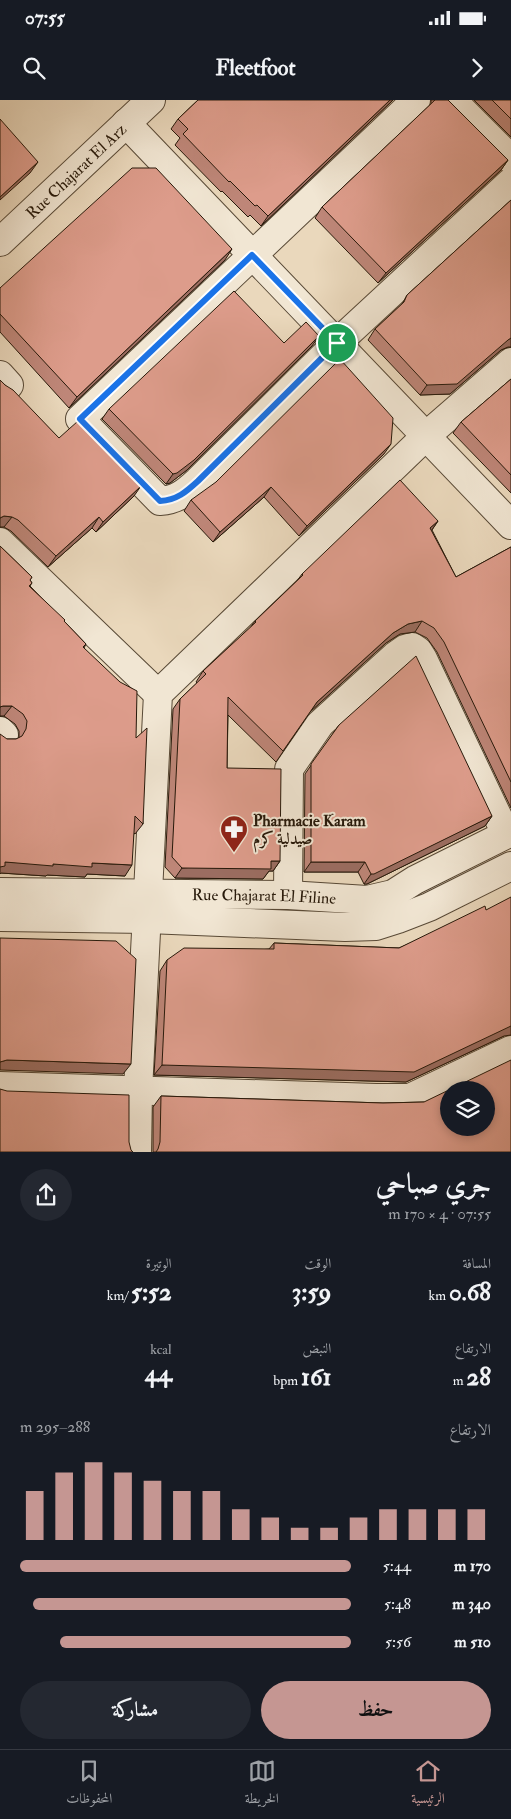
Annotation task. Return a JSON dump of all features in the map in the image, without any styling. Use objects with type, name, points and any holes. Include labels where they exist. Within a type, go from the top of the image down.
[{"type":"street","name":"Rue Chajarat El Arz","points":[[0,242],[151,100]]},
{"type":"street","points":[[416,100],[80,419],[160,501],[172,500],[198,481],[337,343],[511,182]]},
{"type":"street","points":[[452,100],[511,159]]},
{"type":"street","points":[[126,123],[511,524]]},
{"type":"street","points":[[137,1152],[138,1091],[158,694],[426,435],[511,362]]},
{"type":"street","points":[[0,542],[158,694]]},
{"type":"street","points":[[288,896],[289,769],[320,724],[405,649],[412,647],[418,651],[508,833]]},
{"type":"street","name":"Rue Chajarat El Filine","points":[[0,917],[288,896],[367,900],[393,894],[414,880],[508,833]]},
{"type":"street","name":"Rue Chajarat El Filine","points":[[0,892],[345,927],[376,926],[429,907],[511,866]]},
{"type":"street","points":[[0,1086],[410,1098],[511,1050]]},
{"type":"building","points":[[198,100],[390,100],[268,216],[229,182],[183,134],[188,129],[178,119]]},
{"type":"building","points":[[435,100],[448,100],[508,160],[386,273],[322,207]]},
{"type":"building","points":[[492,100],[511,100],[511,119]]},
{"type":"building","points":[[0,119],[38,162],[0,197]]},
{"type":"building","points":[[132,168],[156,168],[232,249],[77,397],[0,314],[0,288]]},
{"type":"building","points":[[511,200],[511,338],[457,384],[427,385],[375,329],[404,302],[407,295]]},
{"type":"building","points":[[234,291],[284,343],[306,322],[319,336],[194,460],[173,474],[109,409]]},
{"type":"building","points":[[340,359],[393,418],[391,444],[307,526],[271,487],[220,532],[191,500],[216,482]]},
{"type":"building","points":[[511,379],[511,475],[461,422]]},
{"type":"building","points":[[0,380],[13,390],[59,438],[78,421],[141,486],[103,522],[99,517],[56,556],[18,520],[4,516],[0,518]]},
{"type":"building","points":[[400,480],[438,521],[430,528],[456,577],[511,547],[511,782],[444,642],[434,628],[422,621],[408,624],[393,633],[317,702],[283,751],[228,697],[227,768],[281,769],[280,861],[271,861],[271,869],[182,868],[172,857],[180,699],[206,674],[203,671],[256,622],[302,574]]},
{"type":"building","points":[[0,546],[32,577],[30,580],[32,583],[29,586],[65,620],[86,644],[83,647],[120,682],[137,691],[136,738],[147,728],[143,824],[135,816],[132,865],[92,863],[92,867],[5,862],[5,866],[0,867],[0,734],[7,739],[16,739],[22,736],[26,729],[27,721],[23,714],[12,706],[0,707]]},
{"type":"building","points":[[416,656],[492,816],[374,874],[371,874],[365,862],[311,862],[311,764],[339,725]]},
{"type":"building","points":[[511,897],[511,1026],[414,1072],[162,1065],[167,960],[184,948],[274,949],[274,943],[399,948],[485,906],[486,910]]},
{"type":"building","points":[[0,938],[116,941],[136,959],[131,1064],[7,1060],[0,1062]]},
{"type":"building","points":[[511,1060],[511,1152],[156,1152],[160,1142],[161,1096],[383,1103],[424,1102],[440,1094],[440,1136],[495,1136],[495,1081],[468,1081]]},
{"type":"building","points":[[0,1089],[7,1091],[129,1095],[129,1142],[133,1152],[0,1152]]},
{"type":"place","name":"Pharmacie Karam صيدلية كرم","points":[[234,853]]},
{"type":"route","points":[[252,255],[337,343],[198,481],[172,500],[160,501],[80,419],[252,255]]}]
